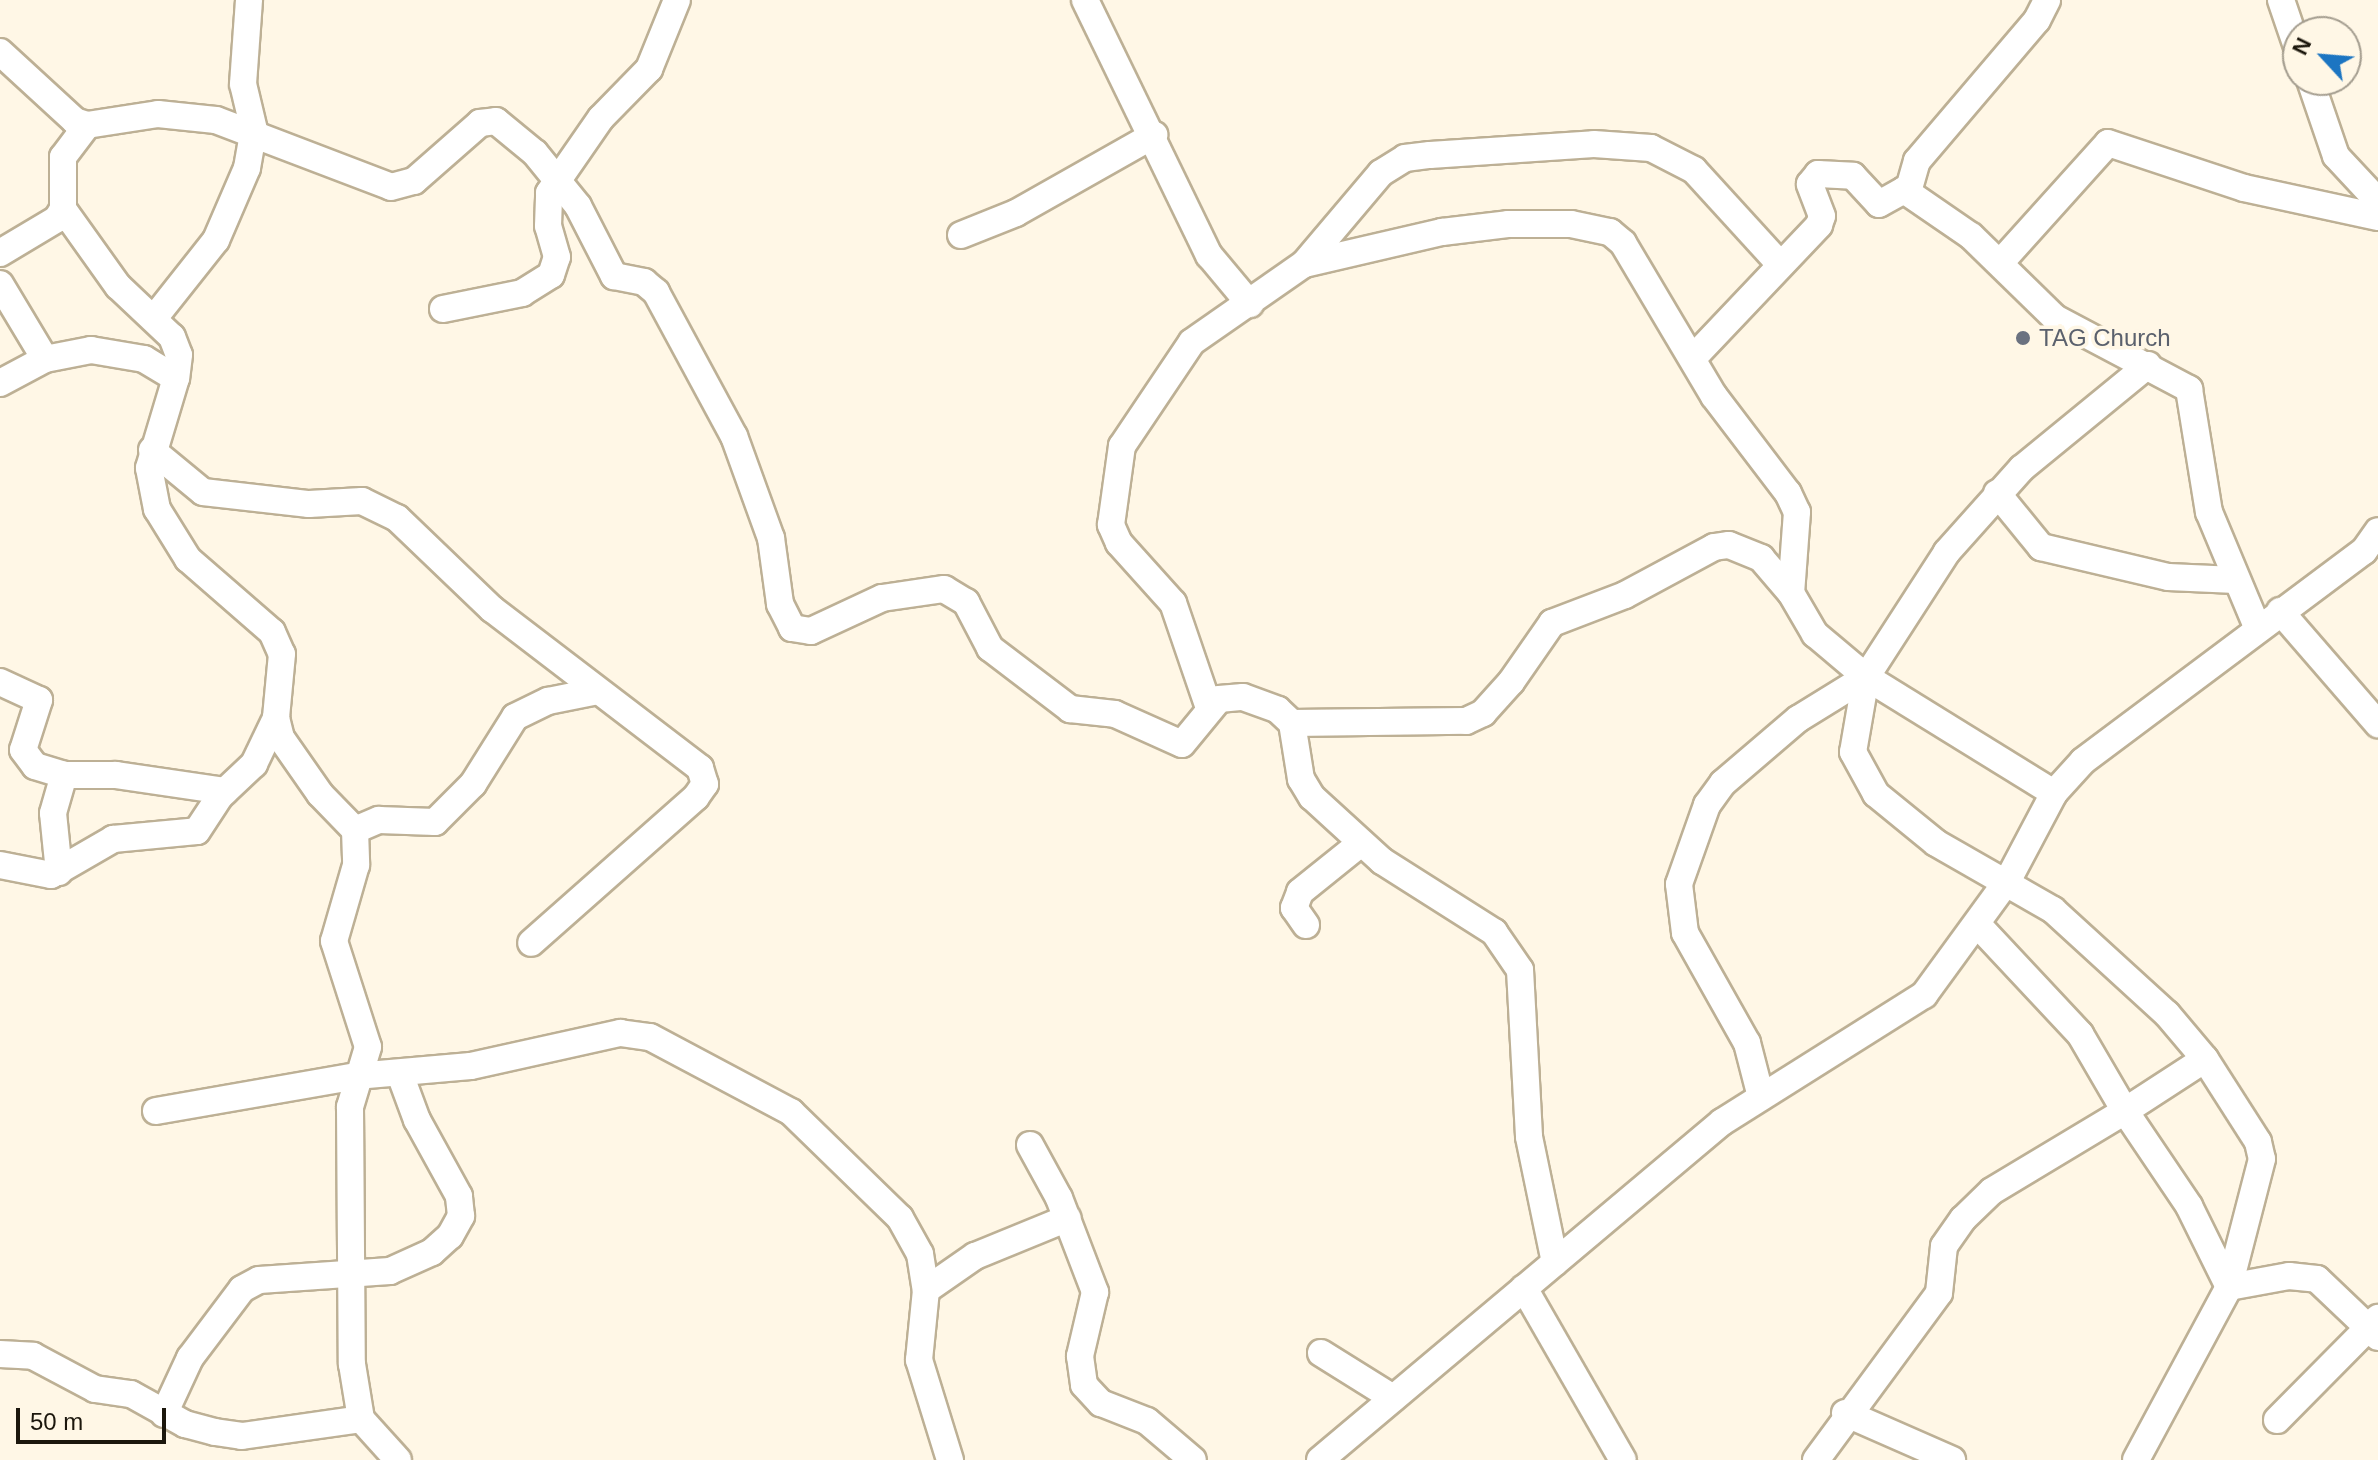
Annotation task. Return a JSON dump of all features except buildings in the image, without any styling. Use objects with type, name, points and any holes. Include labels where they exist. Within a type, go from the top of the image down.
[{"type":"street","points":[[155,317],[228,220],[254,130],[243,84],[249,0]]},
{"type":"street","points":[[443,309],[522,293],[551,275],[557,257],[546,209],[557,179],[601,118],[649,69],[677,0]]},
{"type":"street","points":[[1085,0],[1154,135],[1209,255],[1250,304]]},
{"type":"street","points":[[1908,192],[1917,161],[2037,20],[2047,0]]},
{"type":"street","points":[[0,52],[64,113],[87,125],[158,114],[254,130],[364,179],[400,188],[444,161],[480,123],[492,120],[557,179],[583,214],[614,276],[653,288],[706,377],[771,538],[780,604],[792,628],[811,631],[882,598],[944,589],[966,602],[990,648],[1070,709],[1115,714],[1182,744],[1208,705],[1243,697],[1292,723],[1466,721],[1483,713],[1511,682],[1552,623],[1625,595],[1714,547],[1729,545],[1761,558],[1791,593],[1815,634],[1866,677],[2054,793]]},
{"type":"street","points":[[2315,96],[2336,156],[2378,201]]},
{"type":"street","points":[[0,865],[41,876],[59,872],[113,839],[197,831],[225,791],[254,764],[276,718],[282,654],[272,632],[208,579],[172,538],[151,489],[152,450],[176,378],[177,346],[155,317],[118,286],[63,209],[59,172],[87,125]]},
{"type":"street","points":[[961,235],[1016,213],[1154,135]]},
{"type":"street","points":[[2000,263],[2106,143],[2244,188],[2378,217]]},
{"type":"street","points":[[1208,705],[1173,603],[1119,543],[1111,505],[1122,446],[1169,367],[1218,321],[1250,304],[1304,264],[1381,173],[1405,158],[1594,144],[1673,155],[1694,170],[1779,263]]},
{"type":"street","points":[[1693,358],[1779,263],[1819,225],[1810,184],[1818,174],[1846,172],[1879,204],[1898,190],[1908,192],[2000,263],[2055,318],[2181,382],[2193,397],[2209,512],[2257,627]]},
{"type":"street","points":[[0,253],[47,227],[63,209]]},
{"type":"street","points":[[1304,264],[1442,232],[1508,224],[1592,226],[1623,243],[1693,358],[1797,512],[1791,593]]},
{"type":"street","points":[[0,284],[45,359]]},
{"type":"street","points":[[0,383],[45,359],[91,350],[119,353],[162,366],[176,378]]},
{"type":"street","points":[[2136,1460],[2229,1287],[2262,1159],[2258,1142],[2205,1059],[2167,1014],[2053,910],[2008,880],[1936,843],[1870,785],[1853,752],[1866,677],[1931,574],[1997,493],[2148,365]]},
{"type":"street","points":[[152,450],[203,492],[375,505],[598,691],[692,761],[705,784],[531,943]]},
{"type":"street","points":[[1997,493],[2041,547],[2168,577],[2236,580]]},
{"type":"street","points":[[1320,1460],[1555,1262],[1761,1097],[1924,995],[2008,880],[2054,793],[2083,761],[2257,627],[2373,544]]},
{"type":"street","points":[[2280,611],[2378,724]]},
{"type":"street","points":[[1761,1097],[1747,1043],[1685,933],[1679,884],[1707,805],[1723,783],[1798,719],[1866,677]]},
{"type":"street","points":[[0,682],[39,700],[25,759],[64,775],[116,775],[225,791]]},
{"type":"street","points":[[355,830],[379,820],[435,822],[473,784],[515,717],[548,701],[598,691]]},
{"type":"street","points":[[276,718],[294,760],[355,830],[356,865],[334,941],[368,1047],[356,1076],[346,1201],[355,1274],[350,1335],[361,1419],[392,1458]]},
{"type":"street","points":[[1292,723],[1301,779],[1361,843],[1494,932],[1520,970],[1530,1149],[1555,1262]]},
{"type":"street","points":[[59,872],[53,813],[64,775]]},
{"type":"street","points":[[1306,925],[1294,908],[1300,892],[1361,843]]},
{"type":"street","points":[[1977,924],[2080,1034],[2125,1111],[2189,1206],[2229,1287]]},
{"type":"street","points":[[156,1111],[356,1076],[400,1074],[523,1057],[620,1033],[678,1048],[791,1112],[883,1199],[913,1238],[926,1290],[919,1360],[950,1460]]},
{"type":"street","points":[[1816,1460],[1845,1413],[1939,1293],[1944,1246],[1963,1219],[1992,1191],[2205,1059]]},
{"type":"street","points":[[164,1414],[190,1358],[242,1289],[259,1280],[355,1274],[411,1265],[450,1236],[461,1216],[459,1196],[417,1120],[400,1074]]},
{"type":"street","points":[[1030,1145],[1068,1218],[1095,1292],[1080,1356],[1084,1385],[1101,1403],[1147,1421],[1193,1460]]},
{"type":"street","points":[[926,1290],[965,1262],[1068,1218]]},
{"type":"street","points":[[2229,1287],[2311,1277],[2375,1327],[2277,1420]]},
{"type":"street","points":[[1524,1288],[1617,1458]]},
{"type":"street","points":[[1321,1353],[1393,1398]]},
{"type":"street","points":[[0,1354],[33,1356],[95,1389],[131,1394],[164,1414],[243,1448],[361,1419]]},
{"type":"street","points":[[1845,1413],[1952,1460]]},
{"type":"place","name":"TAG Church","points":[[2023,338]]}]
